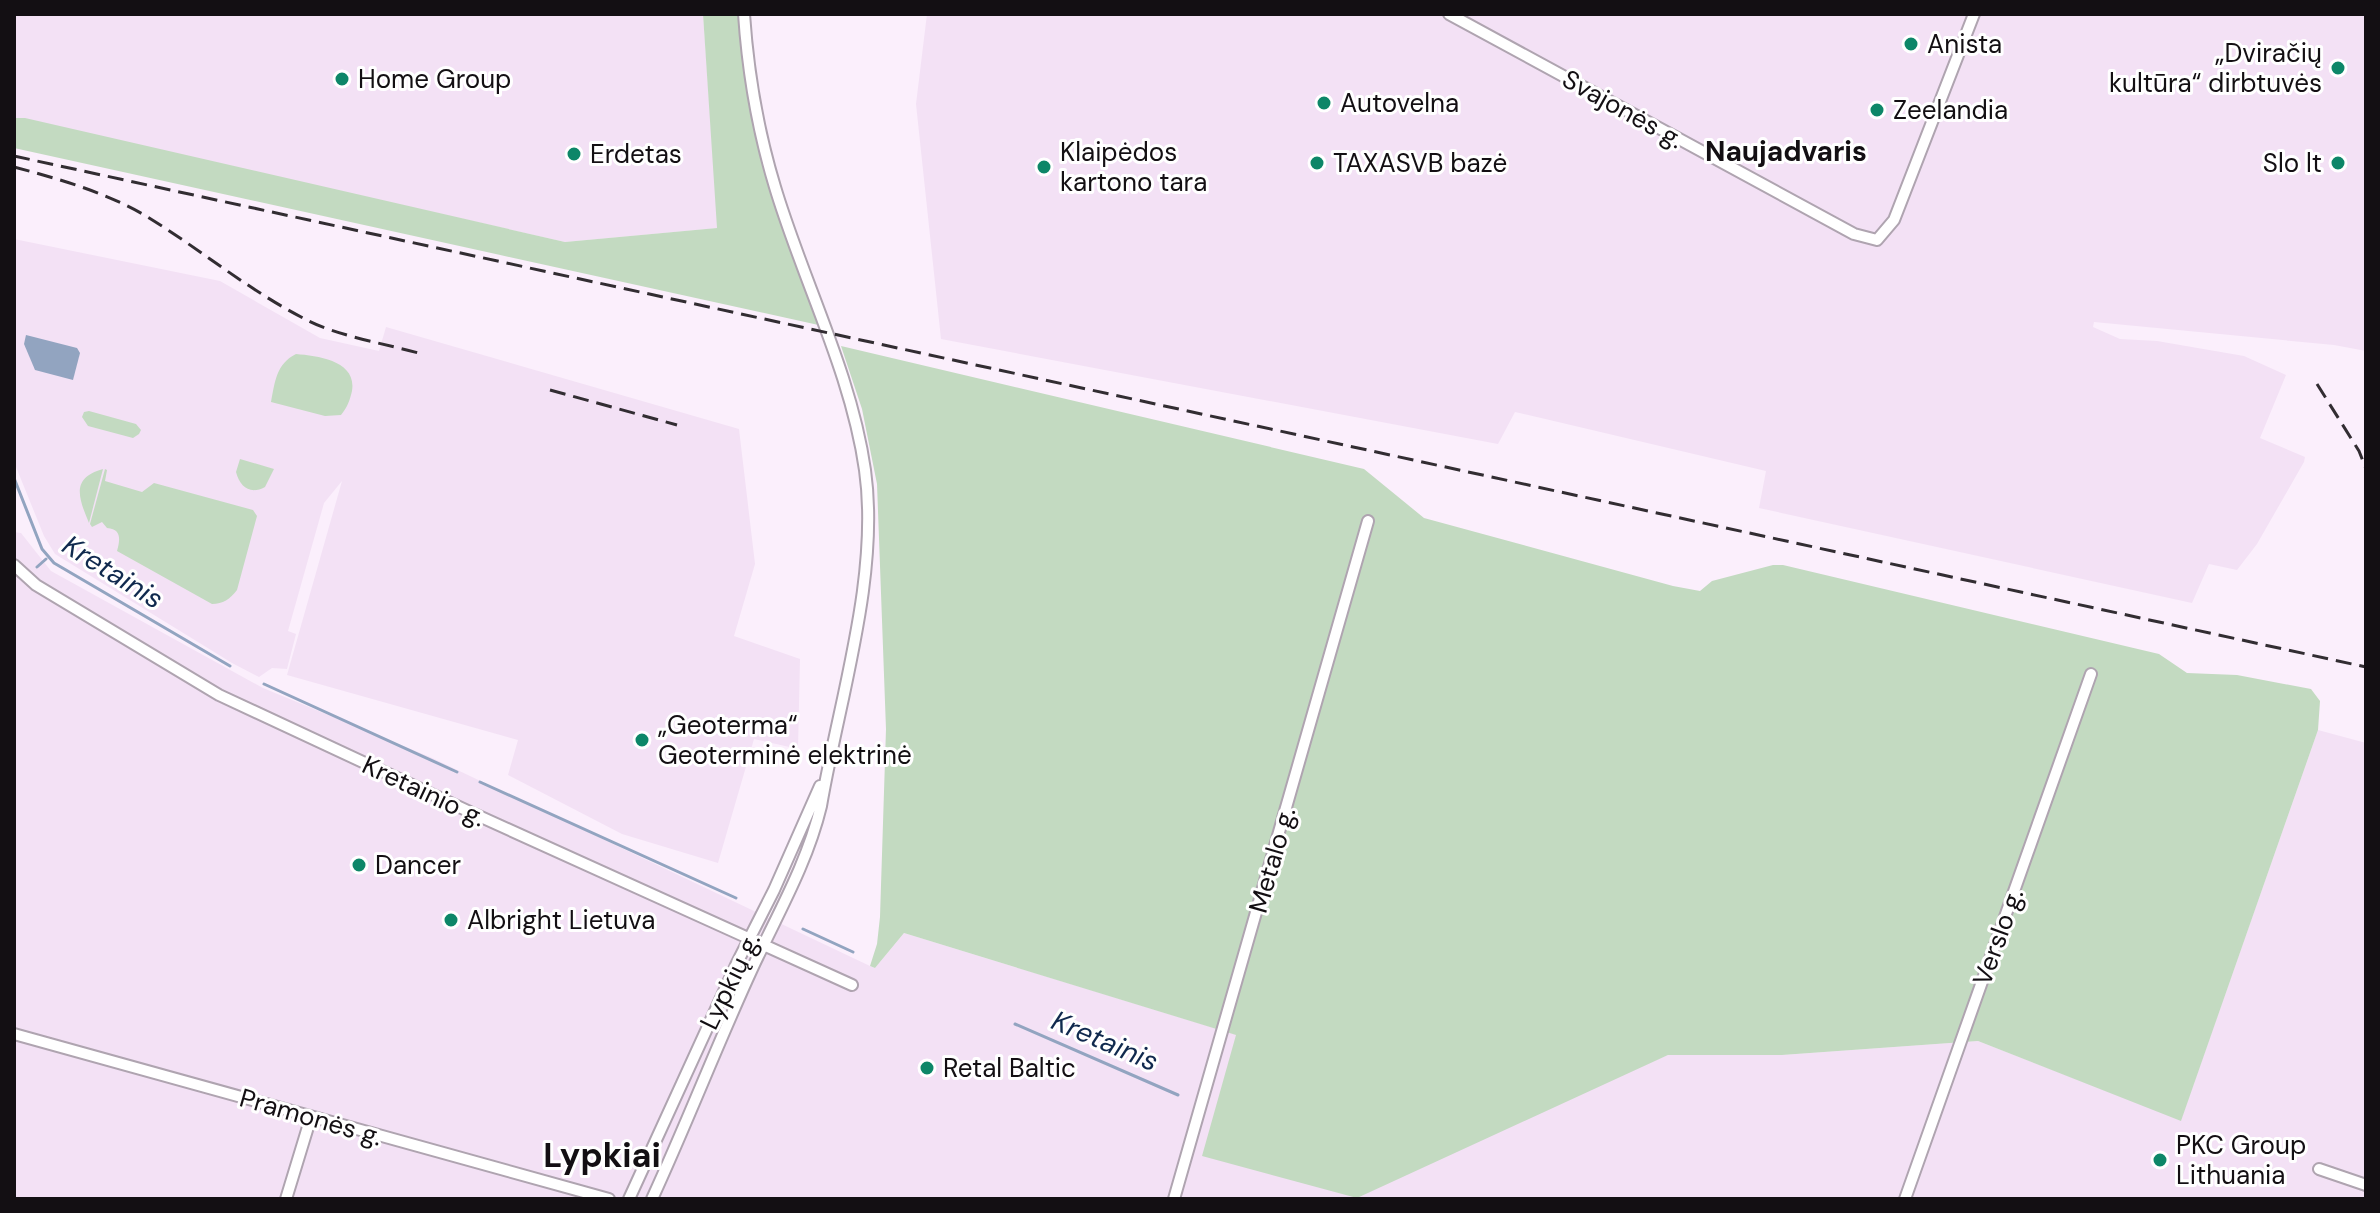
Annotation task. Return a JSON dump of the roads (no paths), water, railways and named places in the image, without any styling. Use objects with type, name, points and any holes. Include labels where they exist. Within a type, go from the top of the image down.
[{"type":"street","name":"Lypkių g.","points":[[652,1199],[812,841],[863,590],[869,518],[861,444],[827,332],[768,161],[751,82],[744,14]]},
{"type":"street","name":"Svajonės g.","points":[[1449,14],[1854,234],[1877,240],[1894,220],[1974,14]]},
{"type":"street","name":"Metalo g.","points":[[1174,1199],[1368,521]]},
{"type":"street","name":"Kretainio g.","points":[[14,565],[36,585],[219,695],[852,985]]},
{"type":"street","name":"Verslo g.","points":[[1905,1199],[2091,674]]},
{"type":"street","name":"Lypkių g.","points":[[629,1199],[814,804],[829,762]]},
{"type":"street","name":"Pramonės g.","points":[[14,1034],[609,1199]]},
{"type":"street","points":[[286,1199],[311,1117]]},
{"type":"street","points":[[2319,1169],[2366,1185]]},
{"type":"water","points":[[26,335],[77,348],[80,353],[73,380],[35,370],[24,344]]},
{"type":"waterway","name":"Kretainis","points":[[14,478],[42,549],[54,563],[230,666]]},
{"type":"waterway","points":[[37,567],[46,559]]},
{"type":"waterway","name":"Kretainis","points":[[264,684],[457,772]]},
{"type":"waterway","name":"Kretainis","points":[[480,782],[736,898]]},
{"type":"waterway","name":"Kretainis","points":[[803,929],[853,952]]},
{"type":"waterway","name":"Kretainis","points":[[1015,1024],[1178,1095]]},
{"type":"railway","points":[[14,156],[2366,667]]},
{"type":"railway","points":[[14,167],[82,187],[130,207],[284,308],[317,325],[422,354]]},
{"type":"railway","points":[[2317,384],[2359,451],[2366,469]]},
{"type":"railway","points":[[550,390],[677,425]]},
{"type":"place","name":"Anista","points":[[1911,44]]},
{"type":"place","name":"„Dviračių kultūra“ dirbtuvės","points":[[2338,68]]},
{"type":"place","name":"Home Group","points":[[342,79]]},
{"type":"place","name":"Autovelna","points":[[1324,103]]},
{"type":"place","name":"Zeelandia","points":[[1877,110]]},
{"type":"place","name":"Erdetas","points":[[574,154]]},
{"type":"place","name":"TAXASVB bazė","points":[[1317,163]]},
{"type":"place","name":"Slo lt","points":[[2338,163]]},
{"type":"place","name":"Klaipėdos kartono tara","points":[[1044,167]]},
{"type":"place","name":"„Geoterma“ Geoterminė elektrinė","points":[[642,740]]},
{"type":"place","name":"Dancer","points":[[359,865]]},
{"type":"place","name":"Albright Lietuva","points":[[451,920]]},
{"type":"place","name":"Retal Baltic","points":[[927,1068]]},
{"type":"place","name":"PKC Group Lithuania","points":[[2160,1160]]},
{"type":"district","name":"Naujadvaris","points":[[1786,151]]},
{"type":"district","name":"Lypkiai","points":[[602,1155]]}]
